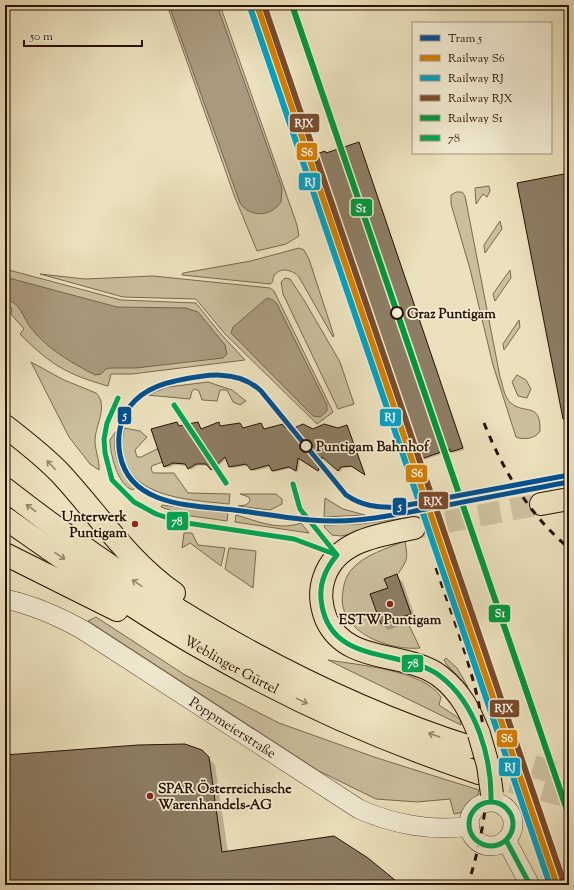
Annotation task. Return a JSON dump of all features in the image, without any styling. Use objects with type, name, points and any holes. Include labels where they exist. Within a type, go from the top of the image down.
[{"type":"main road","points":[[5,426],[40,453],[61,474],[114,538],[154,577],[212,617],[242,647]]},
{"type":"main road","name":"Weblinger Gürtel","points":[[5,489],[148,591],[242,647],[343,698],[424,731],[474,741]]},
{"type":"main road","points":[[541,504],[569,499]]},
{"type":"main road","name":"Weblinger Gürtel","points":[[5,518],[157,621],[243,672],[320,710],[397,744],[479,773]]},
{"type":"main road","points":[[414,528],[372,538],[348,547],[337,555],[331,562],[323,579],[321,605],[333,631],[349,644],[372,655],[421,666],[440,677],[464,701],[474,741],[488,765],[491,798]]},
{"type":"main road","points":[[5,554],[104,602],[134,620],[157,621]]},
{"type":"street","name":"Poppmeierstraße","points":[[5,599],[26,604],[56,615],[83,630],[359,809],[378,817],[418,825],[453,828],[470,826]]},
{"type":"street","points":[[491,798],[505,806],[512,815],[512,831],[506,840],[496,845],[484,844],[475,838],[470,826],[470,818],[476,808],[491,798]]},
{"type":"street","points":[[506,840],[530,885]]},
{"type":"shaded area","points":[[167,5],[220,5],[297,225],[299,236],[286,244],[257,251],[234,195]]},
{"type":"shaded area","points":[[169,5],[217,5],[282,188],[281,202],[272,211],[260,214],[255,213],[244,208],[240,203]]},
{"type":"shaded area","points":[[489,186],[490,191],[487,197],[483,194],[476,204],[475,188]]},
{"type":"shaded area","points":[[456,192],[462,192],[465,196],[504,391],[511,403],[521,408],[531,410],[538,416],[540,431],[536,436],[526,439],[516,437],[493,365],[470,269],[451,204],[451,195]]},
{"type":"shaded area","points":[[500,221],[502,229],[485,253],[484,245]]},
{"type":"shaded area","points":[[299,248],[304,250],[309,259],[334,336],[333,337],[299,277],[293,272],[286,270],[280,271],[274,276],[270,284],[182,275],[183,273],[251,261]]},
{"type":"shaded area","points":[[5,269],[121,300],[196,303],[220,333],[245,360],[132,374],[111,374],[108,386],[93,382],[50,361],[20,334],[24,329],[11,314],[12,309],[5,304]]},
{"type":"shaded area","points":[[510,270],[511,278],[495,301],[493,294]]},
{"type":"shaded area","points":[[40,274],[85,279],[153,276],[270,288],[274,291],[333,412],[317,424],[225,334],[196,299],[123,297]]},
{"type":"shaded area","points":[[5,277],[117,307],[186,308],[198,312],[225,345],[227,354],[223,358],[136,368],[110,368],[106,369],[101,374],[95,375],[60,355],[37,336],[21,310],[15,304],[5,299]]},
{"type":"shaded area","points":[[285,278],[290,279],[304,300],[340,362],[354,404],[338,409],[283,294],[281,282]]},
{"type":"shaded area","points":[[267,298],[273,300],[277,304],[327,405],[327,411],[320,417],[313,416],[231,333],[233,327]]},
{"type":"shaded area","points":[[519,320],[520,327],[504,350],[503,344]]},
{"type":"shaded area","points":[[31,362],[64,380],[96,393],[100,398],[101,410],[95,441],[99,470],[90,464],[69,437]]},
{"type":"shaded area","points":[[517,375],[526,380],[531,389],[527,398],[518,396],[512,382]]},
{"type":"shaded area","points":[[208,382],[232,390],[246,401],[240,405],[233,402],[227,390],[220,390],[217,401],[202,400],[199,391],[195,389],[192,391],[190,399],[147,395],[168,387]]},
{"type":"shaded area","points":[[124,428],[140,431],[147,437],[135,450],[137,457],[141,457],[157,449],[165,461],[152,466],[151,469],[153,473],[174,473],[188,493],[230,494],[229,504],[191,500],[171,496],[154,490],[139,481],[128,468],[123,451]]},
{"type":"shaded area","points":[[116,431],[115,447],[118,462],[125,476],[135,488],[133,490],[123,482],[113,461],[110,440]]},
{"type":"shaded area","points":[[240,494],[276,494],[282,499],[282,504],[270,510],[238,506],[246,505],[250,501],[249,497]]},
{"type":"shaded area","points":[[325,498],[343,509],[365,515],[324,517]]},
{"type":"shaded area","points":[[162,505],[228,513],[227,521],[184,515],[161,507]]},
{"type":"shaded area","points":[[236,515],[276,526],[301,523],[309,533],[235,522]]},
{"type":"shaded area","points":[[410,517],[412,521],[341,536],[332,535],[324,527],[325,525],[360,524]]},
{"type":"shaded area","points":[[184,533],[192,533],[198,545],[225,548],[221,566],[190,543],[182,548]]},
{"type":"shaded area","points":[[405,541],[407,552],[406,559],[397,575],[411,614],[407,621],[420,648],[393,646],[366,636],[355,627],[347,617],[343,605],[343,591],[345,582],[352,569],[370,556]]},
{"type":"shaded area","points":[[229,548],[256,551],[253,588],[225,569]]},
{"type":"shaded area","points":[[96,617],[185,675],[279,723],[377,758],[479,790],[478,795],[471,806],[459,813],[454,814],[450,799],[417,802],[376,799],[319,771],[88,621]]},
{"type":"shaded area","points":[[446,658],[457,668],[468,687],[447,665],[444,660]]},
{"type":"shaded area","points":[[328,660],[389,670],[420,681],[432,688],[441,697],[439,705],[460,719],[461,725]]},
{"type":"building","points":[[359,142],[463,448],[450,452],[450,449],[418,460],[314,155],[325,151],[326,153]]},
{"type":"building","points":[[569,173],[569,419],[563,419],[517,183]]},
{"type":"building","points":[[177,422],[179,426],[198,422],[201,429],[219,422],[220,426],[240,423],[243,428],[261,423],[264,429],[283,424],[284,427],[294,428],[303,424],[313,429],[324,424],[338,428],[347,425],[365,475],[351,466],[341,467],[338,471],[322,457],[318,471],[298,458],[296,471],[289,467],[272,471],[269,465],[251,470],[246,464],[229,467],[225,457],[211,470],[206,464],[196,464],[188,469],[185,464],[173,463],[164,467],[151,429]]},
{"type":"building","name":"ESTW Puntigam","points":[[397,574],[411,614],[381,624],[370,594],[388,588],[384,579]]},
{"type":"building","name":"SPAR Österreichische Warenhandels-AG","points":[[185,744],[202,750],[209,757],[222,852],[334,836],[368,858],[401,885],[5,885],[5,755],[138,745]]},
{"type":"tunnel","points":[[414,528],[541,504]]},
{"type":"tunnel","points":[[470,747],[569,777]]},
{"type":"tunnel","points":[[479,773],[569,797]]},
{"type":"railway","points":[[484,423],[491,441],[519,491],[542,521],[569,548]]},
{"type":"railway","points":[[436,568],[463,647],[478,700],[486,755],[487,783],[485,809],[478,847],[468,885]]},
{"type":"tram line","name":"5","points":[[569,475],[397,507],[377,507],[364,504],[346,495],[261,391],[242,379],[220,375],[209,375],[175,381],[158,386],[144,393],[137,398],[127,411],[121,424],[119,437],[120,455],[127,473],[138,486],[152,495],[169,501],[188,505],[299,519],[342,521],[376,518],[569,482]]},
{"type":"rail line","name":"S6","points":[[257,5],[557,885]]},
{"type":"rail line","name":"RJX","points":[[264,5],[564,883]]},
{"type":"rail line","name":"S1","points":[[292,5],[569,816]]},
{"type":"rail line","name":"RJ","points":[[250,7],[550,885]]},
{"type":"transit line","name":"78","points":[[118,398],[107,423],[104,439],[105,453],[112,480],[134,502],[156,514],[180,522],[294,539],[337,555]]},
{"type":"transit line","name":"78","points":[[174,405],[226,483]]},
{"type":"transit line","name":"78","points":[[293,484],[300,509],[337,555]]},
{"type":"transit line","name":"78","points":[[337,555],[326,572],[321,592],[322,606],[329,625],[340,638],[354,647],[425,667],[440,676],[453,688],[464,701],[480,733],[489,768],[491,802]]},
{"type":"transit line","name":"78","points":[[491,802],[503,806],[509,812],[513,824],[509,836],[503,842],[491,846],[479,842],[473,836],[469,824],[473,812],[479,806],[491,802]]},
{"type":"transit line","name":"78","points":[[506,840],[530,885]]},
{"type":"place","name":"Graz Puntigam","points":[[397,313]]},
{"type":"place","name":"Puntigam Bahnhof","points":[[306,446]]},
{"type":"place","name":"Unterwerk Puntigam","points":[[135,524]]},
{"type":"place","name":"ESTW Puntigam","points":[[390,604]]},
{"type":"place","name":"SPAR Österreichische Warenhandels-AG","points":[[150,796]]}]
